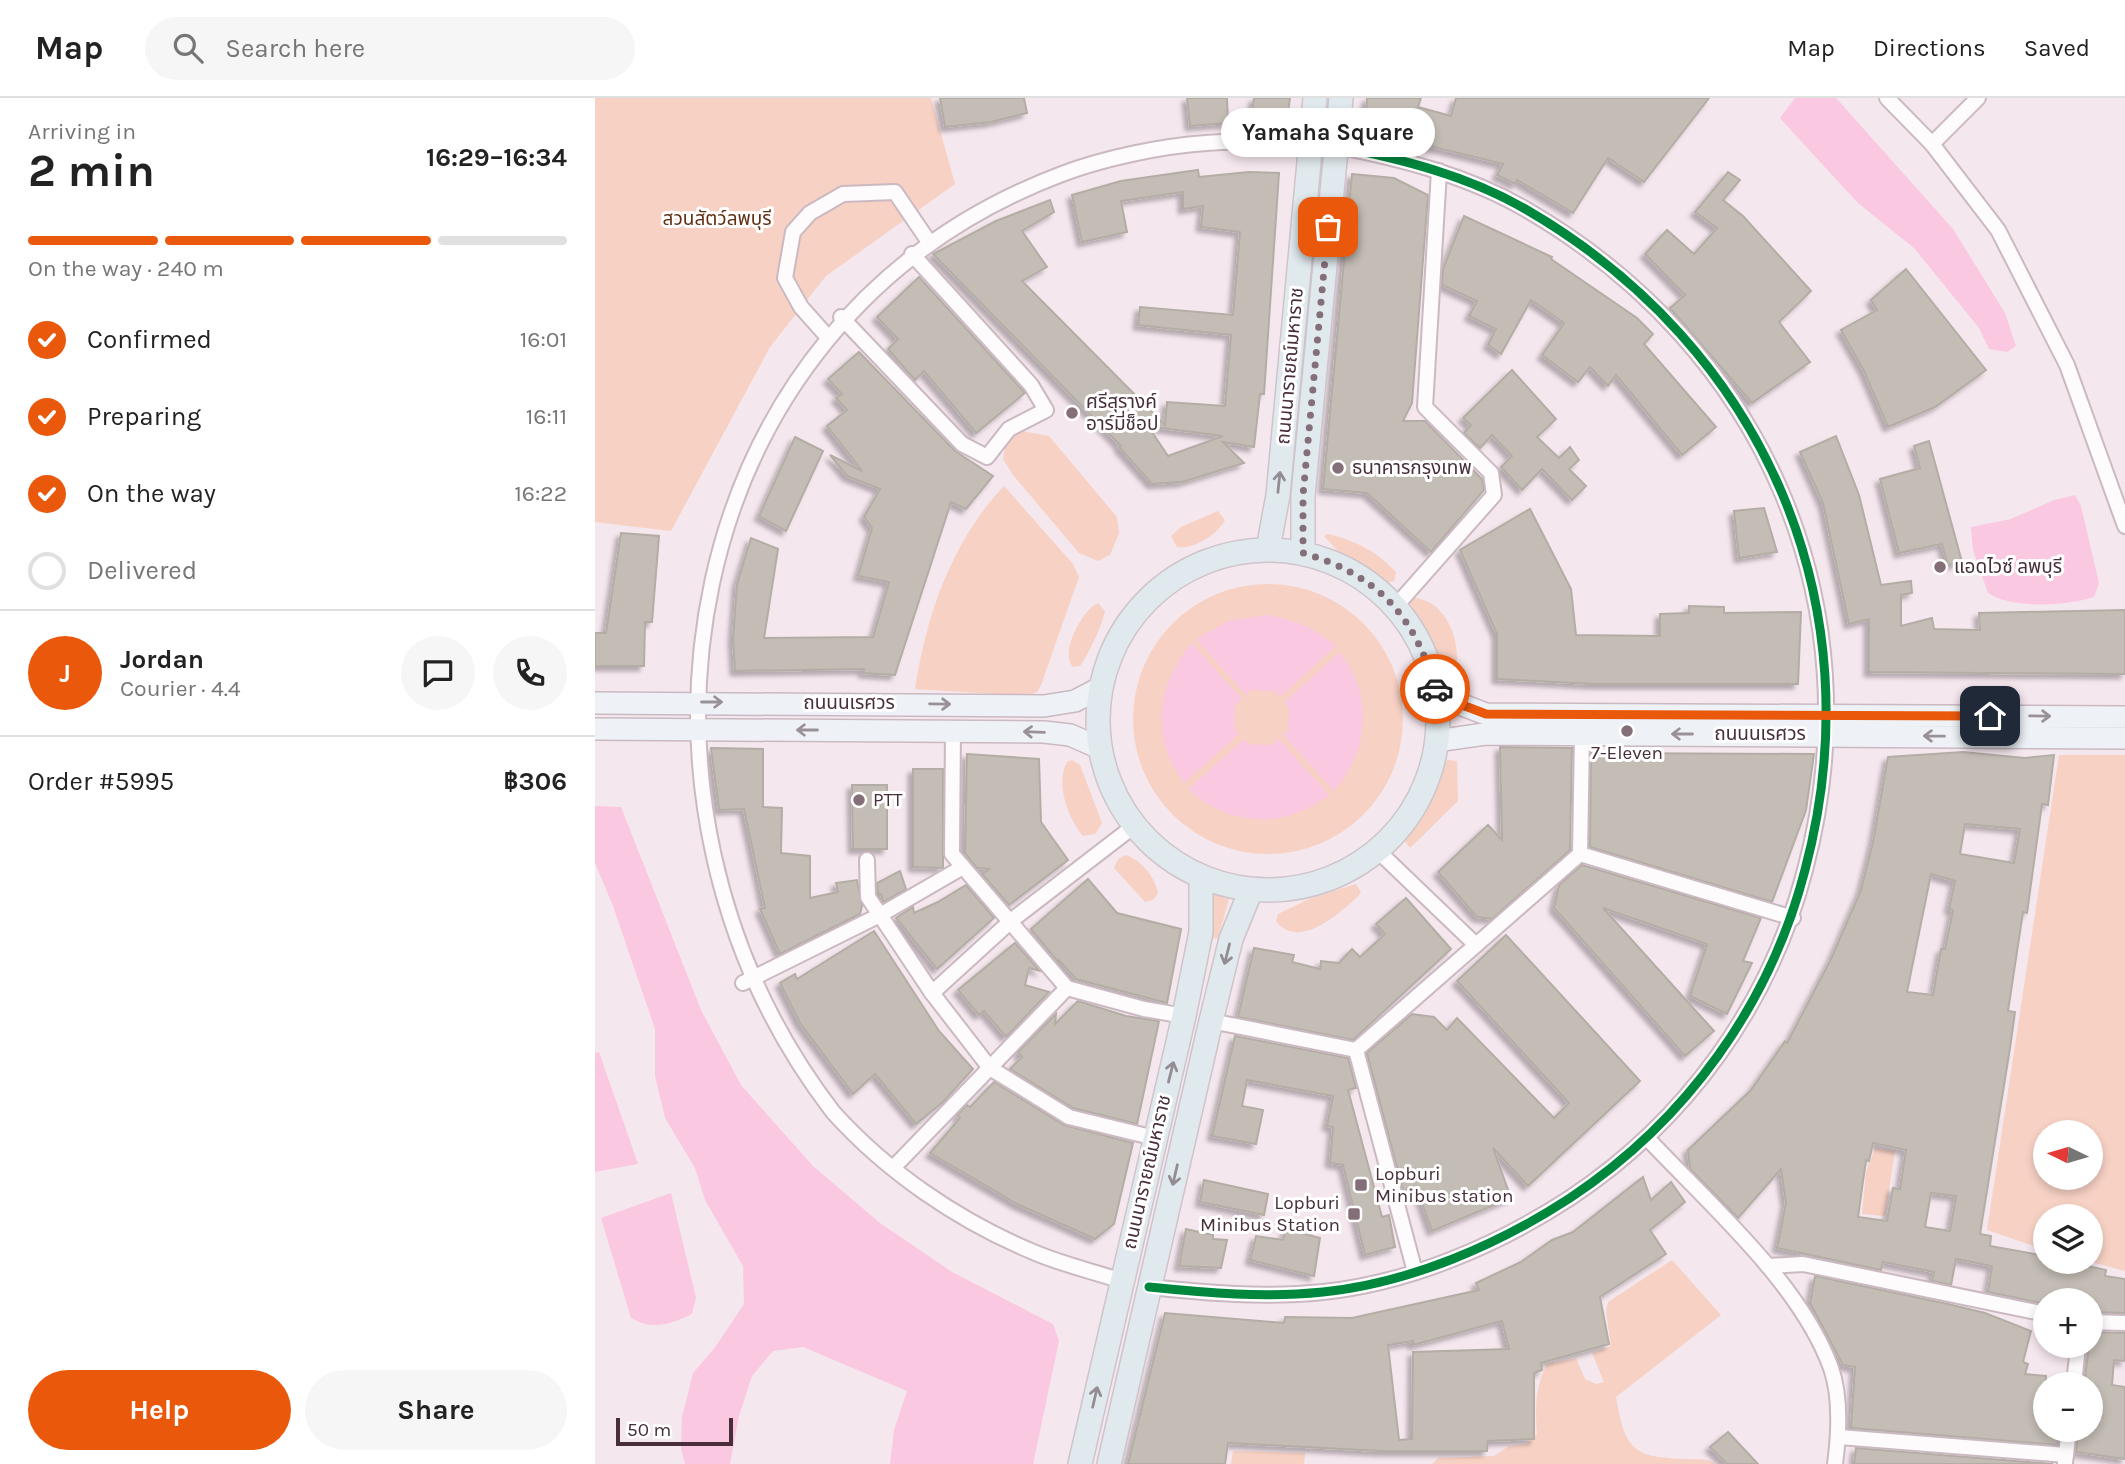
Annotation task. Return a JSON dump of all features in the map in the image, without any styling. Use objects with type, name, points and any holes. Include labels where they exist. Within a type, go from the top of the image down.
[{"type":"main road","name":"ถนนนารายณ์มหาราช","points":[[1268,549],[1278,495],[1315,98]]},
{"type":"main road","name":"ถนนนารายณ์มหาราช","points":[[1303,553],[1303,495],[1341,98]]},
{"type":"main road","points":[[1311,143],[1336,146]]},
{"type":"main road","points":[[1268,549],[1303,553],[1353,572],[1395,607],[1414,633],[1428,663],[1436,695],[1436,741],[1428,776],[1412,810],[1390,839],[1361,863],[1327,881],[1289,890],[1251,890],[1201,877],[1176,864],[1134,826],[1112,789],[1100,748],[1098,718],[1101,688],[1113,650],[1133,615],[1158,589],[1188,569],[1214,558],[1268,549]]},
{"type":"main road","name":"ถนนนเรศวร","points":[[595,703],[680,696],[1044,706],[1075,701],[1101,688]]},
{"type":"main road","name":"ถนนนเรศวร","points":[[1436,695],[1486,714],[1828,724],[2125,738]]},
{"type":"main road","name":"ถนนนเรศวร","points":[[1436,741],[1485,734],[1582,734],[1828,724],[2125,717]]},
{"type":"main road","name":"ถนนนเรศวร","points":[[595,729],[680,739],[953,729],[1070,735],[1100,748]]},
{"type":"main road","name":"ถนนนารายณ์มหาราช","points":[[1080,1464],[1184,1016],[1201,932],[1201,877]]},
{"type":"main road","name":"ถนนนารายณ์มหาราช","points":[[1109,1464],[1210,1021],[1231,939],[1251,890]]},
{"type":"street","points":[[1887,98],[1932,144],[1998,230],[2067,365],[2125,526]]},
{"type":"street","points":[[1932,144],[1978,98]]},
{"type":"street","points":[[725,492],[778,394],[825,334],[912,254],[929,242],[1002,199],[1102,161],[1205,143],[1311,143]]},
{"type":"street","points":[[1149,1287],[1246,1296],[1327,1292],[1429,1269],[1524,1228],[1613,1169],[1648,1139],[1682,1103],[1747,1015],[1793,918],[1820,815],[1828,724],[1818,611],[1790,511],[1747,422],[1718,378],[1684,335],[1614,268],[1525,209],[1439,171],[1387,156],[1336,146]]},
{"type":"street","points":[[1395,607],[1494,495],[1492,473],[1425,407],[1439,171]]},
{"type":"street","points":[[825,334],[801,307],[785,278],[793,232],[810,213],[843,194],[895,192],[929,242]]},
{"type":"street","points":[[841,317],[962,444],[987,457],[1009,429],[1046,410],[1031,385],[912,254]]},
{"type":"street","points":[[695,588],[714,528]]},
{"type":"street","points":[[680,696],[680,739]]},
{"type":"street","points":[[953,729],[952,854],[1012,920],[1067,988],[1144,1009],[1184,1016]]},
{"type":"street","points":[[1356,1051],[1580,854],[1582,734]]},
{"type":"street","points":[[932,993],[1012,920],[1134,826]]},
{"type":"street","points":[[1377,850],[1476,945]]},
{"type":"street","points":[[1580,854],[1793,918]]},
{"type":"street","points":[[867,860],[867,897],[932,993],[991,1068],[1069,1116],[1155,1138]]},
{"type":"street","points":[[743,983],[880,915],[963,867]]},
{"type":"street","points":[[732,958],[743,983],[784,1052],[834,1114],[893,1168],[963,1217],[1021,1246],[1122,1281]]},
{"type":"street","points":[[893,1168],[1067,988]]},
{"type":"street","points":[[1210,1021],[1356,1051]]},
{"type":"street","points":[[1356,1051],[1415,1272]]},
{"type":"street","points":[[1648,1139],[1768,1266],[1804,1318],[1832,1369],[1839,1437],[1835,1464]]},
{"type":"street","points":[[1768,1266],[1803,1264],[2033,1311]]},
{"type":"street","points":[[2103,1322],[2125,1323]]},
{"type":"street","points":[[1839,1437],[2066,1459]]},
{"type":"green space","name":"สวนสัตว์ลพบุรี","points":[[595,98],[931,98],[955,184],[826,276],[770,347],[671,531],[595,522]]},
{"type":"green space","points":[[1022,431],[1049,436],[1117,517],[1119,533],[1110,555],[1098,561],[1079,553],[1013,475],[1003,459],[1006,442]]},
{"type":"green space","points":[[1004,486],[1073,564],[1079,577],[1041,685],[1037,692],[1026,696],[915,689],[926,634],[944,580],[970,531]]},
{"type":"green space","points":[[1218,511],[1225,520],[1217,531],[1190,546],[1177,547],[1171,536],[1181,527]]},
{"type":"green space","points":[[1328,534],[1348,540],[1373,553],[1396,572],[1394,581],[1385,583],[1336,549],[1324,536]]},
{"type":"green space","points":[[1268,584],[1320,594],[1354,615],[1372,633],[1393,667],[1403,719],[1393,771],[1372,805],[1354,823],[1320,844],[1268,854],[1216,844],[1182,823],[1164,805],[1143,771],[1133,719],[1143,667],[1164,633],[1182,615],[1216,594]]},
{"type":"green space","points":[[1414,598],[1435,606],[1449,624],[1456,646],[1456,668],[1452,670],[1441,661],[1410,604]]},
{"type":"green space","points":[[1098,603],[1105,611],[1101,625],[1080,666],[1073,667],[1069,661],[1069,652],[1074,632],[1085,614]]},
{"type":"green space","points":[[2059,755],[2125,755],[2125,1271],[2103,1265],[2103,1204],[2033,1204],[2033,1246],[1987,1230]]},
{"type":"green space","points":[[1072,760],[1080,765],[1102,823],[1095,834],[1083,836],[1068,810],[1062,780],[1067,762]]},
{"type":"green space","points":[[1448,760],[1457,761],[1458,801],[1410,848],[1404,840],[1434,786],[1441,765]]},
{"type":"green space","points":[[1126,855],[1142,865],[1150,875],[1158,893],[1153,900],[1145,902],[1114,868],[1118,859]]},
{"type":"green space","points":[[1356,884],[1361,893],[1332,918],[1308,931],[1286,929],[1276,921],[1278,914],[1309,899]]},
{"type":"green space","points":[[1223,892],[1229,899],[1218,938],[1212,939],[1208,931],[1210,896]]},
{"type":"green space","points":[[1875,1148],[1895,1151],[1885,1216],[1862,1214],[1866,1173]]},
{"type":"green space","points":[[1672,1260],[1721,1315],[1616,1397],[1619,1415],[1628,1440],[1643,1453],[1705,1460],[1715,1464],[1432,1464],[1438,1458],[1494,1456],[1509,1446],[1526,1444],[1537,1434],[1537,1398],[1547,1364],[1576,1358],[1585,1379],[1596,1384],[1604,1382],[1592,1353],[1611,1346],[1606,1311],[1608,1302]]},
{"type":"green space","points":[[1233,1451],[1305,1453],[1304,1464],[1231,1464]]},
{"type":"shaded area","points":[[1795,98],[1836,98],[1953,229],[2005,313],[2016,346],[2007,352],[1989,349],[1979,328],[1914,248],[1858,203],[1788,127],[1780,118]]},
{"type":"shaded area","points":[[2075,495],[2081,506],[2099,583],[2094,597],[2055,604],[2025,604],[1988,593],[1973,550],[1971,527],[2011,519],[2054,500]]},
{"type":"shaded area","points":[[1268,615],[1304,626],[1336,646],[1280,697],[1275,691],[1251,690],[1246,695],[1196,639],[1228,621]]},
{"type":"shaded area","points":[[1192,643],[1242,699],[1235,705],[1234,729],[1239,734],[1184,783],[1166,748],[1162,712],[1171,676]]},
{"type":"shaded area","points":[[1340,652],[1358,686],[1363,722],[1355,758],[1334,791],[1283,735],[1288,730],[1289,707],[1284,702]]},
{"type":"shaded area","points":[[1244,739],[1248,744],[1272,745],[1279,739],[1329,795],[1294,814],[1276,819],[1257,819],[1221,811],[1188,789]]},
{"type":"shaded area","points":[[595,806],[621,807],[701,1010],[741,1085],[813,1166],[880,1223],[952,1272],[1053,1324],[1059,1341],[1033,1464],[890,1464],[894,1430],[907,1391],[803,1347],[773,1351],[752,1376],[739,1416],[730,1464],[685,1464],[681,1449],[682,1417],[693,1373],[716,1346],[744,1304],[743,1266],[705,1200],[695,1168],[665,1118],[655,1076],[655,1029],[613,906],[595,863]]},
{"type":"shaded area","points":[[599,1052],[638,1164],[595,1172],[595,1053]]},
{"type":"shaded area","points":[[671,1193],[696,1298],[692,1314],[662,1325],[647,1324],[631,1318],[601,1218]]},
{"type":"building","points":[[940,98],[1024,98],[1027,113],[991,122],[945,127]]},
{"type":"building","points":[[1187,98],[1227,98],[1228,123],[1190,126]]},
{"type":"building","points":[[1254,98],[1290,98],[1288,112],[1281,111],[1281,128],[1250,129]]},
{"type":"building","points":[[1367,98],[1421,98],[1418,107],[1451,116],[1456,98],[1709,98],[1644,182],[1608,158],[1573,213],[1517,180],[1515,184],[1497,175],[1503,164],[1409,141],[1405,151],[1375,140],[1380,117],[1366,115]]},
{"type":"building","points":[[1198,170],[1199,177],[1249,172],[1279,173],[1264,394],[1260,394],[1254,447],[1223,442],[1244,463],[1182,482],[1152,484],[1119,447],[1121,446],[933,254],[996,221],[1050,200],[1054,212],[1022,231],[1047,267],[1022,281],[1165,425],[1167,402],[1225,406],[1231,335],[1138,325],[1140,307],[1233,315],[1240,232],[1201,227],[1203,206],[1183,209],[1183,192],[1121,201],[1127,232],[1082,242],[1072,195],[1121,181]],"holes":[[[1148,426],[1223,436],[1168,456]]]},
{"type":"building","points":[[1728,172],[1740,180],[1723,200],[1743,216],[1811,291],[1779,322],[1810,362],[1752,403],[1670,308],[1685,295],[1645,254],[1667,230],[1694,254],[1717,228],[1695,212]]},
{"type":"building","points":[[1352,174],[1394,178],[1428,195],[1412,403],[1403,421],[1425,421],[1482,479],[1484,490],[1431,552],[1367,493],[1323,489]]},
{"type":"building","points":[[1464,216],[1552,257],[1551,259],[1637,318],[1653,334],[1644,344],[1716,427],[1682,455],[1616,375],[1608,386],[1590,367],[1578,382],[1542,355],[1564,323],[1531,300],[1501,354],[1488,345],[1496,329],[1469,316],[1477,301],[1442,285],[1443,269]]},
{"type":"building","points":[[1906,269],[1986,370],[1935,407],[1888,427],[1864,371],[1841,330],[1877,310],[1871,300]]},
{"type":"building","points":[[919,277],[1025,393],[976,433],[924,371],[915,380],[888,349],[898,339],[877,317]]},
{"type":"building","points":[[859,352],[955,451],[993,476],[966,509],[951,502],[895,675],[863,673],[864,669],[735,671],[733,639],[737,584],[751,538],[778,549],[764,638],[873,637],[889,582],[858,576],[872,528],[864,517],[880,489],[847,476],[830,455],[862,471],[827,426],[847,410],[836,398],[842,394],[828,379]]},
{"type":"building","points":[[1512,370],[1556,419],[1537,437],[1559,458],[1570,447],[1579,460],[1569,469],[1586,486],[1572,500],[1542,469],[1522,490],[1501,467],[1512,456],[1492,435],[1480,448],[1464,433],[1471,425],[1463,418]]},
{"type":"building","points":[[1836,436],[1859,495],[1881,585],[1911,581],[1912,593],[1901,595],[1901,626],[1932,618],[1934,629],[1980,630],[1979,613],[2125,610],[2125,674],[1869,672],[1869,619],[1849,624],[1823,503],[1800,452]]},
{"type":"building","points":[[795,437],[823,451],[786,531],[759,516]]},
{"type":"building","points":[[1929,441],[1962,562],[1948,565],[1942,544],[1899,553],[1880,479],[1920,468],[1914,446]]},
{"type":"building","points":[[1764,508],[1777,552],[1739,558],[1734,511]]},
{"type":"building","points":[[1530,509],[1571,589],[1576,635],[1660,636],[1660,614],[1689,613],[1689,606],[1724,607],[1724,613],[1801,612],[1798,684],[1593,684],[1497,679],[1497,634],[1460,550]]},
{"type":"building","points":[[621,533],[659,536],[652,622],[645,622],[644,666],[595,666],[595,633],[606,633]]},
{"type":"building","points":[[1500,747],[1572,748],[1570,850],[1492,919],[1477,917],[1438,872],[1488,825],[1502,840]]},
{"type":"building","points":[[711,748],[763,749],[763,807],[782,808],[781,853],[810,856],[810,898],[838,892],[836,883],[857,880],[862,906],[860,914],[780,954],[760,909],[765,908],[744,809],[719,810]]},
{"type":"building","points":[[1963,752],[2025,758],[2054,755],[2048,805],[2042,804],[2027,913],[2023,912],[2008,1011],[2015,1012],[1980,1234],[1991,1236],[1990,1246],[2033,1254],[2033,1274],[2103,1274],[2103,1269],[2106,1270],[2105,1276],[2125,1279],[2125,1313],[2103,1312],[2103,1288],[2033,1288],[2033,1301],[1988,1292],[1992,1266],[1956,1259],[1951,1285],[1932,1281],[1934,1272],[1883,1262],[1881,1270],[1777,1248],[1786,1203],[1781,1169],[1738,1218],[1690,1169],[1688,1150],[1751,1090],[1785,1041],[1787,1043],[1831,959],[1861,890],[1873,842],[1888,757]],"holes":[[[1965,824],[2020,829],[2014,863],[1960,854]],[[1931,874],[1955,881],[1949,909],[1953,910],[1945,949],[1941,949],[1933,995],[1907,992]],[[1873,1143],[1906,1150],[1900,1189],[1893,1188],[1887,1221],[1858,1217],[1866,1160],[1869,1161]],[[1931,1193],[1956,1196],[1950,1231],[1925,1227]]]},
{"type":"building","points":[[1591,753],[1814,754],[1806,810],[1772,902],[1590,847]]},
{"type":"building","points":[[967,754],[1039,759],[1041,822],[1068,860],[1009,905],[982,874],[989,869],[977,868],[965,853]]},
{"type":"building","points":[[913,769],[943,769],[943,868],[913,867]]},
{"type":"building","points":[[852,785],[887,785],[887,849],[853,849]]},
{"type":"building","points":[[1582,865],[1761,918],[1743,961],[1752,963],[1727,1014],[1690,996],[1707,944],[1603,908],[1714,1031],[1685,1056],[1554,908],[1559,885]]},
{"type":"building","points":[[900,871],[906,889],[883,902],[881,894],[878,894],[877,883]]},
{"type":"building","points":[[1088,879],[1117,913],[1181,929],[1167,1003],[1076,979],[1031,929]]},
{"type":"building","points":[[966,885],[994,918],[937,969],[896,918],[913,907],[914,913],[938,902]]},
{"type":"building","points":[[1406,898],[1451,949],[1353,1040],[1238,1017],[1254,948],[1294,955],[1292,962],[1320,969],[1321,961],[1339,963],[1352,949],[1360,957],[1385,934],[1376,924]]},
{"type":"building","points":[[874,931],[939,1031],[973,1069],[943,1102],[916,1124],[875,1074],[853,1094],[800,1023],[780,983],[795,974],[797,979]]},
{"type":"building","points":[[1506,935],[1640,1081],[1528,1186],[1493,1148],[1511,1198],[1432,1231],[1416,1186],[1403,1191],[1367,1053],[1412,1014],[1434,1017],[1447,1030],[1457,1018],[1554,1118],[1569,1103],[1457,981]]},
{"type":"building","points":[[1015,943],[1040,971],[1029,968],[1025,985],[1049,992],[1006,1037],[984,1011],[979,1015],[958,990]]},
{"type":"building","points":[[1078,1001],[1126,1016],[1159,1021],[1137,1124],[1073,1108],[1010,1069],[1022,1057],[1018,1052],[1056,1014],[1055,1024]]},
{"type":"building","points":[[1235,1036],[1348,1058],[1356,1088],[1348,1090],[1382,1217],[1389,1215],[1395,1247],[1365,1255],[1343,1165],[1330,1163],[1333,1127],[1327,1126],[1333,1096],[1247,1080],[1242,1106],[1263,1110],[1256,1144],[1212,1136]]},
{"type":"building","points":[[994,1082],[1064,1125],[1133,1143],[1114,1224],[1095,1239],[1017,1204],[930,1153],[960,1118],[957,1115],[967,1105],[970,1107]]},
{"type":"building","points":[[1643,1177],[1651,1200],[1671,1182],[1685,1202],[1650,1230],[1666,1254],[1600,1297],[1609,1344],[1541,1363],[1542,1370],[1534,1373],[1534,1439],[1488,1441],[1487,1451],[1380,1451],[1228,1443],[1225,1464],[1128,1464],[1165,1313],[1284,1323],[1285,1317],[1352,1318],[1479,1290],[1476,1283],[1521,1262],[1552,1240],[1573,1232]],"holes":[[[1502,1321],[1509,1349],[1413,1352],[1412,1439],[1399,1440],[1388,1345],[1413,1341],[1413,1345]]]},
{"type":"building","points":[[1204,1180],[1268,1194],[1264,1215],[1200,1202]]},
{"type":"building","points":[[1186,1229],[1213,1235],[1213,1239],[1227,1240],[1221,1268],[1179,1266]]},
{"type":"building","points":[[1286,1229],[1320,1238],[1314,1276],[1250,1260],[1256,1236],[1283,1240]]},
{"type":"building","points":[[1815,1276],[1985,1313],[2031,1331],[2023,1362],[2028,1364],[2025,1374],[2033,1375],[2033,1442],[2058,1442],[2058,1445],[1851,1428],[1855,1367],[1843,1365],[1810,1303]]},
{"type":"building","points":[[2103,1332],[2125,1333],[2125,1361],[2114,1360],[2112,1385],[2125,1387],[2125,1459],[2076,1452],[2077,1442],[2103,1442],[2103,1372],[2086,1372],[2088,1358],[2103,1358]]},
{"type":"building","points":[[1728,1432],[1758,1464],[1727,1464],[1710,1447]]},
{"type":"building","points":[[1856,1448],[2053,1464],[1854,1464]]},
{"type":"cycle path","points":[[1149,1287],[1279,1295],[1323,1292],[1388,1280],[1452,1259],[1513,1231],[1570,1198],[1612,1167],[1651,1133],[1686,1096],[1718,1056],[1746,1013],[1790,920],[1805,870],[1823,771],[1825,674],[1811,581],[1781,492],[1738,409],[1680,334],[1610,267],[1527,210],[1482,187],[1435,170],[1336,146]]},
{"type":"way so far","points":[[1328,227],[1303,495],[1303,553],[1329,560],[1353,572],[1376,588],[1395,607],[1414,633],[1428,663],[1435,689]]},
{"type":"place","name":"Yamaha Square","points":[[1328,227]]},
{"type":"place","name":"ศรีสุรางค์ อาร์มี่ช็อป","points":[[1072,413]]},
{"type":"place","name":"ธนาคารกรุงเทพ","points":[[1338,468]]},
{"type":"place","name":"แอดไวซ์ ลพบุรี","points":[[1940,567]]},
{"type":"place","name":"7-Eleven","points":[[1627,731]]},
{"type":"place","name":"PTT","points":[[859,800]]},
{"type":"place","name":"Lopburi Minibus station","points":[[1361,1185]]},
{"type":"place","name":"Lopburi Minibus Station","points":[[1354,1214]]},
{"type":"route","points":[[1435,689],[1436,695],[1486,714],[1990,716]]}]
